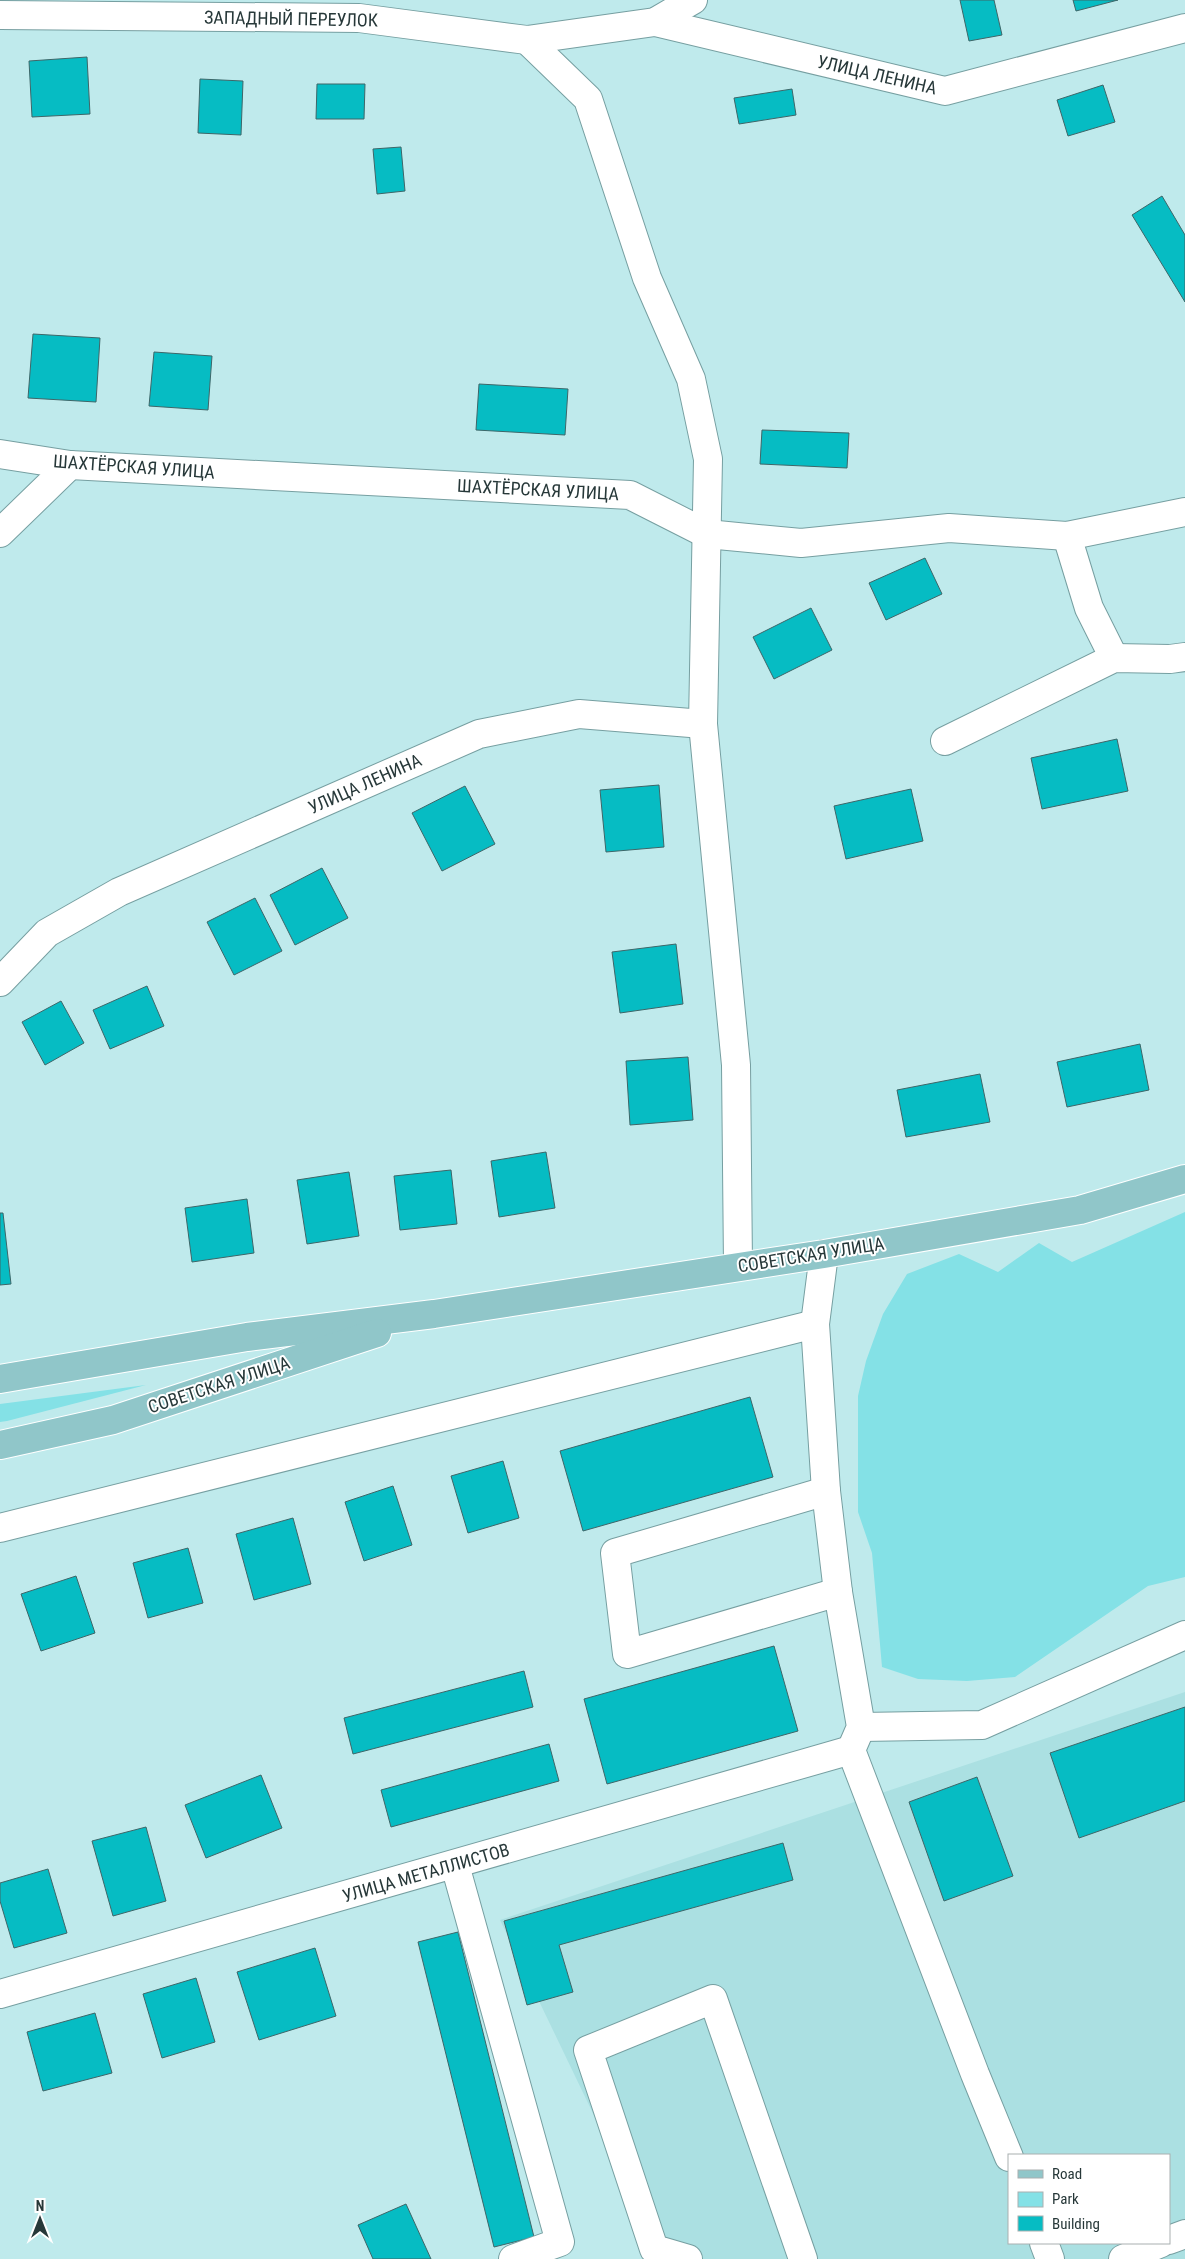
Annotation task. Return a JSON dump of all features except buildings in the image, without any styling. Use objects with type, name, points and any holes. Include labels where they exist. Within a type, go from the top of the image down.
[{"type":"main road","name":"СОВЕТСКАЯ УЛИЦА","points":[[0,1379],[247,1337],[434,1314],[824,1254],[1080,1210],[1185,1179]]},
{"type":"main road","name":"СОВЕТСКАЯ УЛИЦА","points":[[0,1445],[113,1420],[434,1314]]},
{"type":"street","name":"ЗАПАДНЫЙ ПЕРЕУЛОК","points":[[0,15],[353,9],[526,40],[655,22],[693,0]]},
{"type":"street","name":"УЛИЦА ЛЕНИНА","points":[[655,22],[945,91],[1185,28]]},
{"type":"street","points":[[526,40],[588,99],[647,278],[691,379],[708,459],[703,724],[736,1065],[738,1266]]},
{"type":"street","name":"ШАХТЁРСКАЯ УЛИЦА","points":[[0,454],[70,465],[630,495],[707,534],[801,543],[949,528],[1067,536],[1185,512]]},
{"type":"street","points":[[0,533],[70,465]]},
{"type":"street","points":[[1067,536],[1088,608],[1114,658]]},
{"type":"street","points":[[945,741],[1114,658],[1170,659],[1185,657]]},
{"type":"street","name":"УЛИЦА ЛЕНИНА","points":[[0,982],[47,932],[119,892],[479,734],[579,714],[703,724]]},
{"type":"street","points":[[824,1254],[815,1324],[826,1491],[856,1739],[974,2074],[1008,2155]]},
{"type":"street","points":[[0,1528],[815,1324]]},
{"type":"street","points":[[826,1491],[615,1553],[627,1654],[838,1592]]},
{"type":"street","name":"УЛИЦА МЕТАЛЛИСТОВ","points":[[0,1994],[454,1865],[856,1739],[982,1724],[1185,1635]]},
{"type":"street","points":[[454,1865],[560,2242],[513,2259]]},
{"type":"street","points":[[688,2259],[654,2249],[588,2050],[712,1999],[802,2259]]},
{"type":"street","points":[[1170,2241],[1185,2234]]},
{"type":"street","points":[[1044,2244],[1050,2259]]},
{"type":"street","points":[[1123,2259],[1158,2247]]},
{"type":"shaded area","points":[[1185,1692],[1185,2259],[663,2259],[500,1920]]},
{"type":"green space","points":[[1185,1212],[1185,1577],[1148,1586],[1015,1677],[967,1681],[918,1679],[882,1667],[872,1553],[858,1512],[858,1396],[866,1361],[883,1314],[907,1274],[959,1254],[998,1272],[1039,1243],[1072,1262]]},
{"type":"green space","points":[[146,1385],[7,1421],[0,1422],[0,1404]]}]
